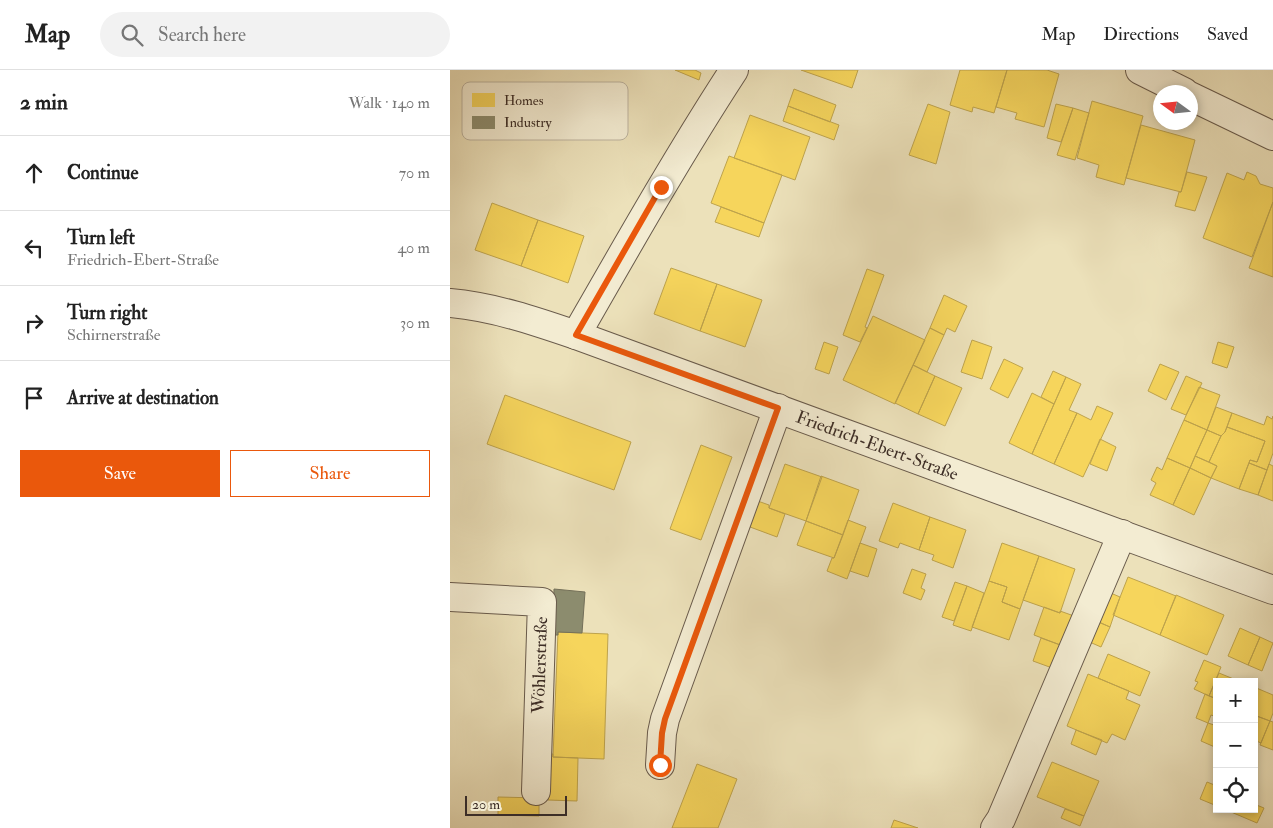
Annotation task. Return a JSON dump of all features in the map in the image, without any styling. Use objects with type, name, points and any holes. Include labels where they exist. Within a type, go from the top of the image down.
[{"type":"street","points":[[576,335],[661,187],[734,70]]},
{"type":"street","points":[[1140,70],[1170,85]]},
{"type":"street","points":[[1198,100],[1273,136]]},
{"type":"street","name":"Friedrich-Ebert-Straße","points":[[450,303],[494,309],[576,335],[1273,590]]},
{"type":"street","points":[[660,765],[665,719],[778,408]]},
{"type":"street","points":[[996,828],[1002,819],[1122,534]]},
{"type":"street","name":"Wöhlerstraße","points":[[450,597],[542,602],[536,791]]},
{"type":"building: Homes","points":[[675,70],[695,70],[701,73],[699,80]]},
{"type":"building: Homes","points":[[801,70],[858,70],[852,88]]},
{"type":"building: Homes","points":[[960,70],[1007,70],[994,113],[973,107],[972,112],[950,105]]},
{"type":"building: Homes","points":[[1007,70],[1047,70],[1059,74],[1044,127],[1015,119],[1017,113],[996,107]]},
{"type":"building: Homes","points":[[794,89],[836,105],[830,122],[788,106]]},
{"type":"building: Homes","points":[[1092,101],[1143,116],[1124,185],[1096,177],[1099,165],[1077,158]]},
{"type":"building: Homes","points":[[928,104],[950,112],[936,164],[909,155]]},
{"type":"building: Homes","points":[[1056,104],[1073,108],[1061,142],[1047,138]]},
{"type":"building: Homes","points":[[788,106],[839,125],[834,140],[783,121]]},
{"type":"building: Homes","points":[[1073,108],[1089,113],[1075,160],[1057,155]]},
{"type":"building: Homes","points":[[750,115],[810,137],[795,180],[734,158]]},
{"type":"building: Homes","points":[[1141,125],[1153,128],[1153,130],[1195,140],[1181,192],[1126,178]]},
{"type":"building: Homes","points":[[729,156],[782,175],[764,223],[711,203]]},
{"type":"building: Homes","points":[[1187,172],[1207,177],[1195,211],[1175,206]]},
{"type":"building: Homes","points":[[1247,172],[1256,176],[1260,184],[1273,188],[1273,202],[1252,257],[1203,238],[1227,173],[1244,180]]},
{"type":"building: Homes","points":[[1273,202],[1273,277],[1249,268]]},
{"type":"building: Homes","points":[[492,203],[538,220],[521,266],[475,250]]},
{"type":"building: Homes","points":[[721,207],[764,223],[759,237],[715,222]]},
{"type":"building: Homes","points":[[538,220],[584,236],[568,283],[521,266]]},
{"type":"building: Homes","points":[[671,268],[717,284],[700,331],[654,314]]},
{"type":"building: Homes","points":[[867,269],[884,275],[865,327],[867,328],[860,342],[843,335]]},
{"type":"building: Homes","points":[[717,284],[762,300],[745,347],[700,331]]},
{"type":"building: Homes","points":[[944,295],[967,306],[955,332],[947,328],[944,335],[930,328]]},
{"type":"building: Homes","points":[[873,316],[925,340],[895,404],[843,380]]},
{"type":"building: Homes","points":[[930,328],[944,335],[927,372],[913,365]]},
{"type":"building: Homes","points":[[972,340],[992,347],[982,379],[961,372]]},
{"type":"building: Homes","points":[[824,342],[838,347],[829,374],[815,369]]},
{"type":"building: Homes","points":[[1218,342],[1234,347],[1227,368],[1212,363]]},
{"type":"building: Homes","points":[[1004,359],[1023,368],[1008,398],[990,389]]},
{"type":"building: Homes","points":[[1160,364],[1179,372],[1166,400],[1148,391]]},
{"type":"building: Homes","points":[[913,365],[935,376],[918,414],[895,403]]},
{"type":"building: Homes","points":[[1053,371],[1066,377],[1054,404],[1041,397]]},
{"type":"building: Homes","points":[[935,376],[962,388],[945,426],[918,414]]},
{"type":"building: Homes","points":[[1186,376],[1202,383],[1186,415],[1171,409]]},
{"type":"building: Homes","points":[[1066,377],[1081,384],[1069,410],[1077,413],[1054,464],[1032,454]]},
{"type":"building: Homes","points":[[1199,387],[1220,395],[1207,430],[1184,420]]},
{"type":"building: Homes","points":[[1032,393],[1054,404],[1032,454],[1009,443]]},
{"type":"building: Homes","points":[[505,395],[631,442],[614,490],[487,444]]},
{"type":"building: Homes","points":[[1097,406],[1113,413],[1083,477],[1054,464],[1077,413],[1091,420]]},
{"type":"building: Homes","points":[[1216,407],[1232,413],[1225,432],[1221,436],[1207,430]]},
{"type":"building: Homes","points":[[1232,413],[1264,425],[1267,416],[1272,419],[1273,416],[1273,453],[1267,470],[1249,463],[1250,460],[1257,462],[1265,441],[1227,427]]},
{"type":"building: Homes","points":[[1184,420],[1207,430],[1190,468],[1167,458]]},
{"type":"building: Homes","points":[[1227,427],[1265,441],[1257,462],[1250,460],[1239,489],[1211,478],[1217,466],[1209,462]]},
{"type":"building: Homes","points":[[1207,430],[1221,436],[1209,462],[1195,456]]},
{"type":"building: Homes","points":[[1100,439],[1116,447],[1107,471],[1090,464]]},
{"type":"building: Homes","points":[[701,445],[732,457],[701,540],[670,529]]},
{"type":"building: Homes","points":[[1195,456],[1217,466],[1211,478],[1190,468]]},
{"type":"building: Homes","points":[[1167,458],[1190,468],[1173,505],[1150,495],[1156,483],[1151,480],[1157,467],[1162,470]]},
{"type":"building: Homes","points":[[1249,463],[1267,470],[1258,495],[1239,489]]},
{"type":"building: Homes","points":[[785,464],[822,477],[806,521],[769,508]]},
{"type":"building: Homes","points":[[1269,464],[1273,466],[1273,501],[1258,495]]},
{"type":"building: Homes","points":[[1190,468],[1211,478],[1194,515],[1173,505]]},
{"type":"building: Homes","points":[[821,476],[859,490],[843,535],[806,521]]},
{"type":"building: Homes","points":[[752,499],[769,505],[769,508],[785,514],[777,537],[742,524]]},
{"type":"building: Homes","points":[[893,503],[930,517],[919,550],[900,543],[898,548],[879,541]]},
{"type":"building: Homes","points":[[930,517],[966,530],[953,568],[932,560],[934,555],[919,550]]},
{"type":"building: Homes","points":[[848,520],[866,527],[847,579],[827,571],[832,558],[834,558]]},
{"type":"building: Homes","points":[[806,521],[843,535],[834,558],[797,545]]},
{"type":"building: Homes","points":[[860,543],[877,549],[868,577],[850,571]]},
{"type":"building: Homes","points":[[1002,543],[1039,556],[1020,609],[1002,602],[1007,587],[989,581]]},
{"type":"building: Homes","points":[[1039,556],[1075,569],[1060,613],[1023,600]]},
{"type":"building: Homes","points":[[912,569],[926,574],[921,588],[925,590],[921,600],[903,593]]},
{"type":"building: Homes","points":[[1128,577],[1176,596],[1160,635],[1113,615]]},
{"type":"building: Homes","points":[[989,581],[1007,587],[1002,602],[1020,609],[1009,640],[972,627]]},
{"type":"building: Homes","points":[[955,582],[967,586],[954,621],[942,617]]},
{"type":"building: Homes","points":[[967,586],[984,593],[971,631],[953,625]]},
{"type":"building: Homes","points":[[1106,591],[1120,597],[1110,627],[1094,620]]},
{"type":"building: Homes","points":[[1176,595],[1224,615],[1207,655],[1160,635]]},
{"type":"building: Homes","points":[[1044,607],[1074,616],[1063,646],[1034,635]]},
{"type":"building: Homes","points":[[1094,620],[1110,627],[1101,647],[1085,640]]},
{"type":"building: Homes","points":[[1240,628],[1260,637],[1248,665],[1228,656]]},
{"type":"building: Homes","points":[[558,632],[608,634],[604,759],[553,757]]},
{"type":"building: Homes","points":[[1260,637],[1273,643],[1262,671],[1248,665]]},
{"type":"building: Homes","points":[[1041,638],[1063,646],[1055,669],[1033,661]]},
{"type":"building: Homes","points":[[1108,654],[1150,672],[1140,696],[1098,678]]},
{"type":"building: Homes","points":[[1204,660],[1221,667],[1216,678],[1213,678],[1213,686],[1209,696],[1194,689],[1198,682],[1195,681]]},
{"type":"building: Homes","points":[[1219,673],[1231,678],[1217,678]]},
{"type":"building: Homes","points":[[1088,674],[1129,691],[1126,699],[1140,705],[1125,740],[1112,734],[1107,743],[1067,726]]},
{"type":"building: Homes","points":[[1213,687],[1213,698],[1209,696]]},
{"type":"building: Homes","points":[[1258,689],[1273,695],[1273,713],[1270,721],[1258,716]]},
{"type":"building: Homes","points":[[1205,694],[1213,697],[1213,716],[1211,715],[1208,723],[1196,718]]},
{"type":"building: Homes","points":[[1258,716],[1270,721],[1261,743],[1258,742]]},
{"type":"building: Homes","points":[[1270,721],[1273,722],[1273,750],[1260,745]]},
{"type":"building: Homes","points":[[1208,723],[1213,725],[1213,746],[1201,741]]},
{"type":"building: Homes","points":[[1076,730],[1102,740],[1096,755],[1071,744]]},
{"type":"building: Homes","points":[[549,754],[553,754],[553,757],[578,758],[577,801],[548,800]]},
{"type":"building: Homes","points":[[1052,762],[1099,781],[1084,816],[1037,797]]},
{"type":"building: Homes","points":[[697,764],[737,779],[718,828],[672,828]]},
{"type":"building: Homes","points":[[1207,782],[1213,784],[1213,804],[1200,799]]},
{"type":"building: Homes","points":[[498,797],[539,798],[539,816],[498,815]]},
{"type":"building: Homes","points":[[1258,806],[1264,808],[1257,823],[1233,813],[1258,813]]},
{"type":"building: Homes","points":[[1065,809],[1084,816],[1080,826],[1061,818]]},
{"type":"building: Homes","points":[[894,820],[918,828],[891,828]]},
{"type":"building: Industry","points":[[554,589],[585,592],[582,633],[558,632],[558,635],[553,635]]},
{"type":"route","points":[[660,765],[665,719],[778,408],[576,335],[661,187]]}]
